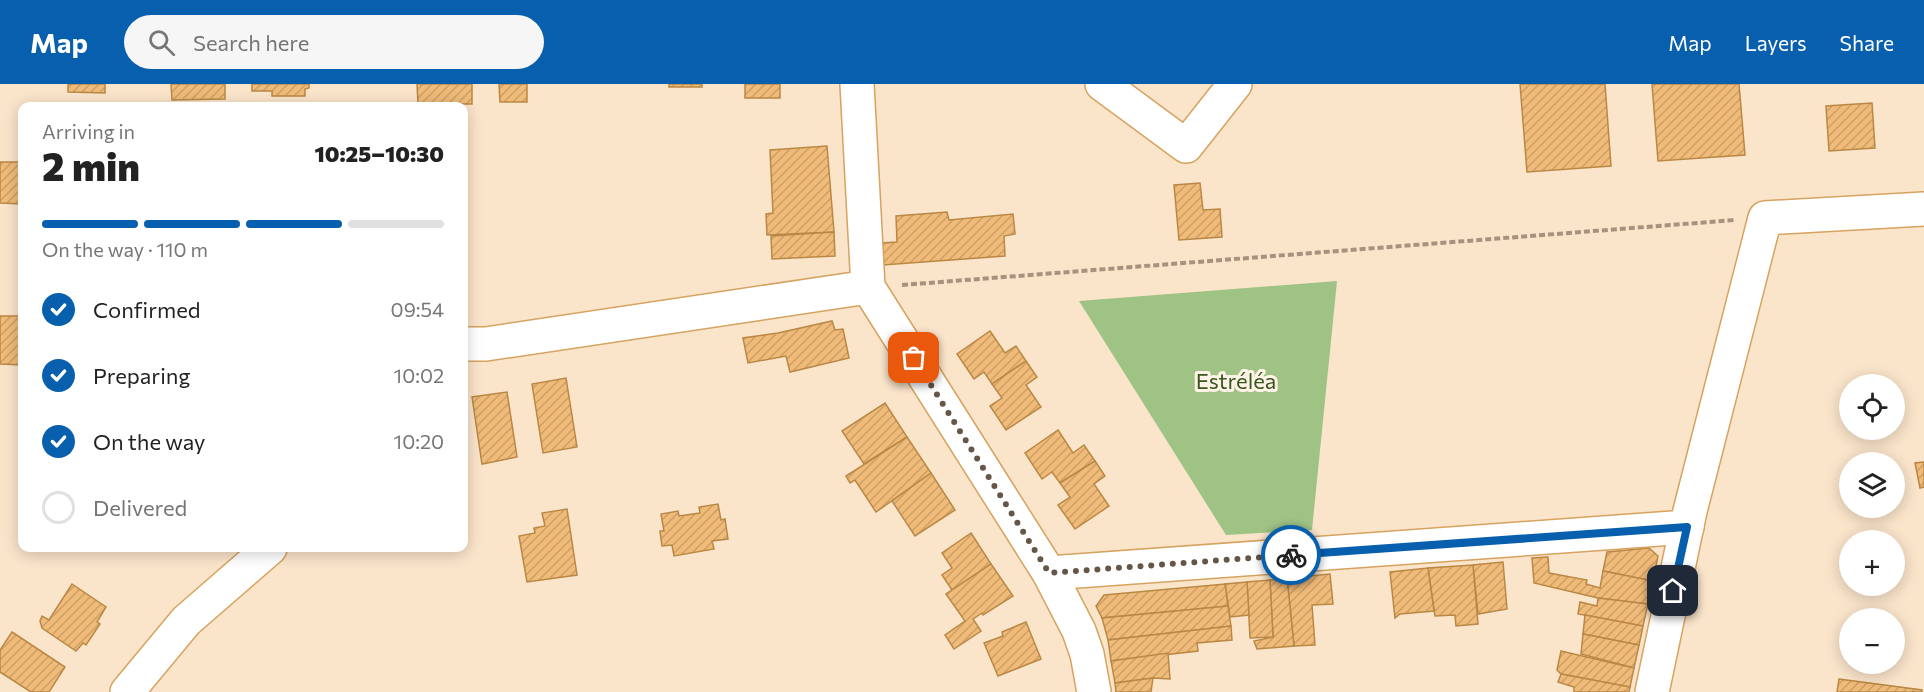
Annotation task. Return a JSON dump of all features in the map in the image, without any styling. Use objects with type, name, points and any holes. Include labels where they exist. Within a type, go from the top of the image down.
[{"type":"street","points":[[857,84],[868,288],[1049,573],[1079,631],[1087,654],[1094,692]]},
{"type":"street","points":[[1102,84],[1186,146],[1235,84]]},
{"type":"street","points":[[1652,692],[1687,527],[1765,218],[1924,209]]},
{"type":"street","points":[[468,344],[486,344],[868,288]]},
{"type":"street","points":[[1049,573],[1687,527]]},
{"type":"street","points":[[127,692],[186,621],[265,552]]},
{"type":"path","points":[[868,288],[1765,218]]},
{"type":"green space","name":"Estréléa","points":[[1337,281],[1312,530],[1226,535],[1079,301]]},
{"type":"building","points":[[68,84],[105,84],[105,93],[68,92]]},
{"type":"building","points":[[171,84],[225,84],[225,99],[172,100]]},
{"type":"building","points":[[252,84],[309,84],[309,88],[305,89],[305,96],[272,96],[272,91],[252,91]]},
{"type":"building","points":[[417,84],[472,84],[472,104],[468,102],[418,102]]},
{"type":"building","points":[[499,84],[527,84],[527,102],[500,102]]},
{"type":"building","points":[[669,84],[702,84],[702,87],[669,87]]},
{"type":"building","points":[[745,84],[780,84],[780,98],[745,98]]},
{"type":"building","points":[[1520,84],[1605,84],[1611,166],[1527,172]]},
{"type":"building","points":[[1652,84],[1739,84],[1745,155],[1658,161]]},
{"type":"building","points":[[1872,103],[1875,148],[1829,151],[1826,106]]},
{"type":"building","points":[[827,146],[834,232],[767,235],[766,214],[773,213],[770,150]]},
{"type":"building","points":[[0,162],[18,162],[18,204],[0,203]]},
{"type":"building","points":[[1200,183],[1203,210],[1220,209],[1222,237],[1179,240],[1174,185]]},
{"type":"building","points":[[947,212],[949,220],[1013,214],[1015,234],[1004,236],[1005,256],[883,265],[882,243],[897,242],[896,216]]},
{"type":"building","points":[[834,232],[835,256],[772,259],[771,236]]},
{"type":"building","points":[[0,316],[18,316],[18,365],[0,364]]},
{"type":"building","points":[[832,321],[835,330],[843,329],[849,358],[790,372],[786,356],[748,363],[743,338]]},
{"type":"building","points":[[990,331],[1005,353],[1016,346],[1026,361],[992,384],[984,372],[974,379],[957,354]]},
{"type":"building","points":[[1026,361],[1037,377],[1026,385],[1041,407],[1006,430],[990,406],[1002,398],[992,384]]},
{"type":"building","points":[[566,378],[577,447],[543,453],[532,384]]},
{"type":"building","points":[[507,392],[517,457],[482,464],[472,397]]},
{"type":"building","points":[[885,403],[907,437],[864,464],[842,431]]},
{"type":"building","points":[[1058,430],[1073,453],[1084,445],[1095,461],[1060,483],[1052,472],[1042,479],[1025,453]]},
{"type":"building","points":[[907,437],[931,473],[876,512],[855,480],[850,483],[846,476]]},
{"type":"building","points":[[1095,461],[1105,476],[1094,484],[1109,506],[1075,529],[1058,505],[1070,497],[1060,483]]},
{"type":"building","points":[[1924,462],[1924,487],[1920,488],[1915,463]]},
{"type":"building","points":[[931,473],[955,510],[915,536],[892,501]]},
{"type":"building","points":[[718,504],[721,520],[725,519],[728,539],[712,541],[714,549],[674,556],[672,545],[662,546],[660,531],[664,531],[661,514],[678,511],[679,516],[700,513],[699,507]]},
{"type":"building","points":[[567,509],[577,575],[527,582],[519,536],[535,533],[534,528],[545,526],[542,513]]},
{"type":"building","points":[[971,533],[991,564],[952,590],[942,575],[952,568],[942,553]]},
{"type":"building","points":[[1649,548],[1658,556],[1653,581],[1603,571],[1607,552]]},
{"type":"building","points":[[1548,557],[1549,573],[1587,580],[1586,584],[1600,588],[1603,571],[1653,581],[1648,604],[1598,598],[1534,583],[1532,558]]},
{"type":"building","points":[[1503,562],[1507,609],[1478,614],[1473,565]]},
{"type":"building","points":[[991,564],[1013,596],[973,619],[981,631],[954,649],[945,635],[965,621],[946,594]]},
{"type":"building","points":[[1473,565],[1478,624],[1456,626],[1455,615],[1435,616],[1428,568]]},
{"type":"building","points":[[1428,568],[1434,611],[1400,614],[1395,618],[1390,572]]},
{"type":"building","points":[[1330,574],[1333,604],[1312,605],[1315,645],[1294,646],[1287,578]]},
{"type":"building","points":[[1287,578],[1294,646],[1257,649],[1254,641],[1273,637],[1270,580]]},
{"type":"building","points":[[1270,580],[1273,637],[1250,638],[1247,582]]},
{"type":"building","points":[[1247,582],[1249,615],[1230,617],[1225,584]]},
{"type":"building","points":[[72,584],[106,607],[97,622],[100,624],[86,645],[83,643],[76,651],[42,628],[40,621],[42,616],[49,620]]},
{"type":"building","points":[[1225,584],[1228,606],[1102,618],[1096,606],[1104,595]]},
{"type":"building","points":[[1598,598],[1648,604],[1643,626],[1578,614],[1580,602],[1597,606]]},
{"type":"building","points":[[1228,606],[1231,626],[1108,640],[1102,618]]},
{"type":"building","points":[[1585,615],[1643,626],[1639,645],[1583,634]]},
{"type":"building","points":[[1026,622],[1041,659],[998,676],[984,643],[1003,636],[1002,632]]},
{"type":"building","points":[[1231,626],[1232,640],[1197,643],[1198,651],[1111,661],[1108,640]]},
{"type":"building","points":[[12,632],[65,667],[49,692],[31,692],[0,672],[0,650]]},
{"type":"building","points":[[1583,634],[1639,645],[1634,668],[1581,654]]},
{"type":"building","points":[[1561,651],[1634,668],[1630,687],[1561,674],[1557,670]]},
{"type":"building","points":[[1168,653],[1170,679],[1153,678],[1115,683],[1111,661]]},
{"type":"building","points":[[1561,674],[1630,687],[1629,692],[1574,692],[1574,687],[1558,682]]},
{"type":"building","points":[[1153,678],[1151,692],[1116,692],[1115,683]]},
{"type":"building","points":[[1839,679],[1922,690],[1922,692],[1837,692]]},
{"type":"way so far","points":[[914,358],[1049,573],[1291,555]]},
{"type":"route","points":[[1291,555],[1687,527],[1673,591]]}]
